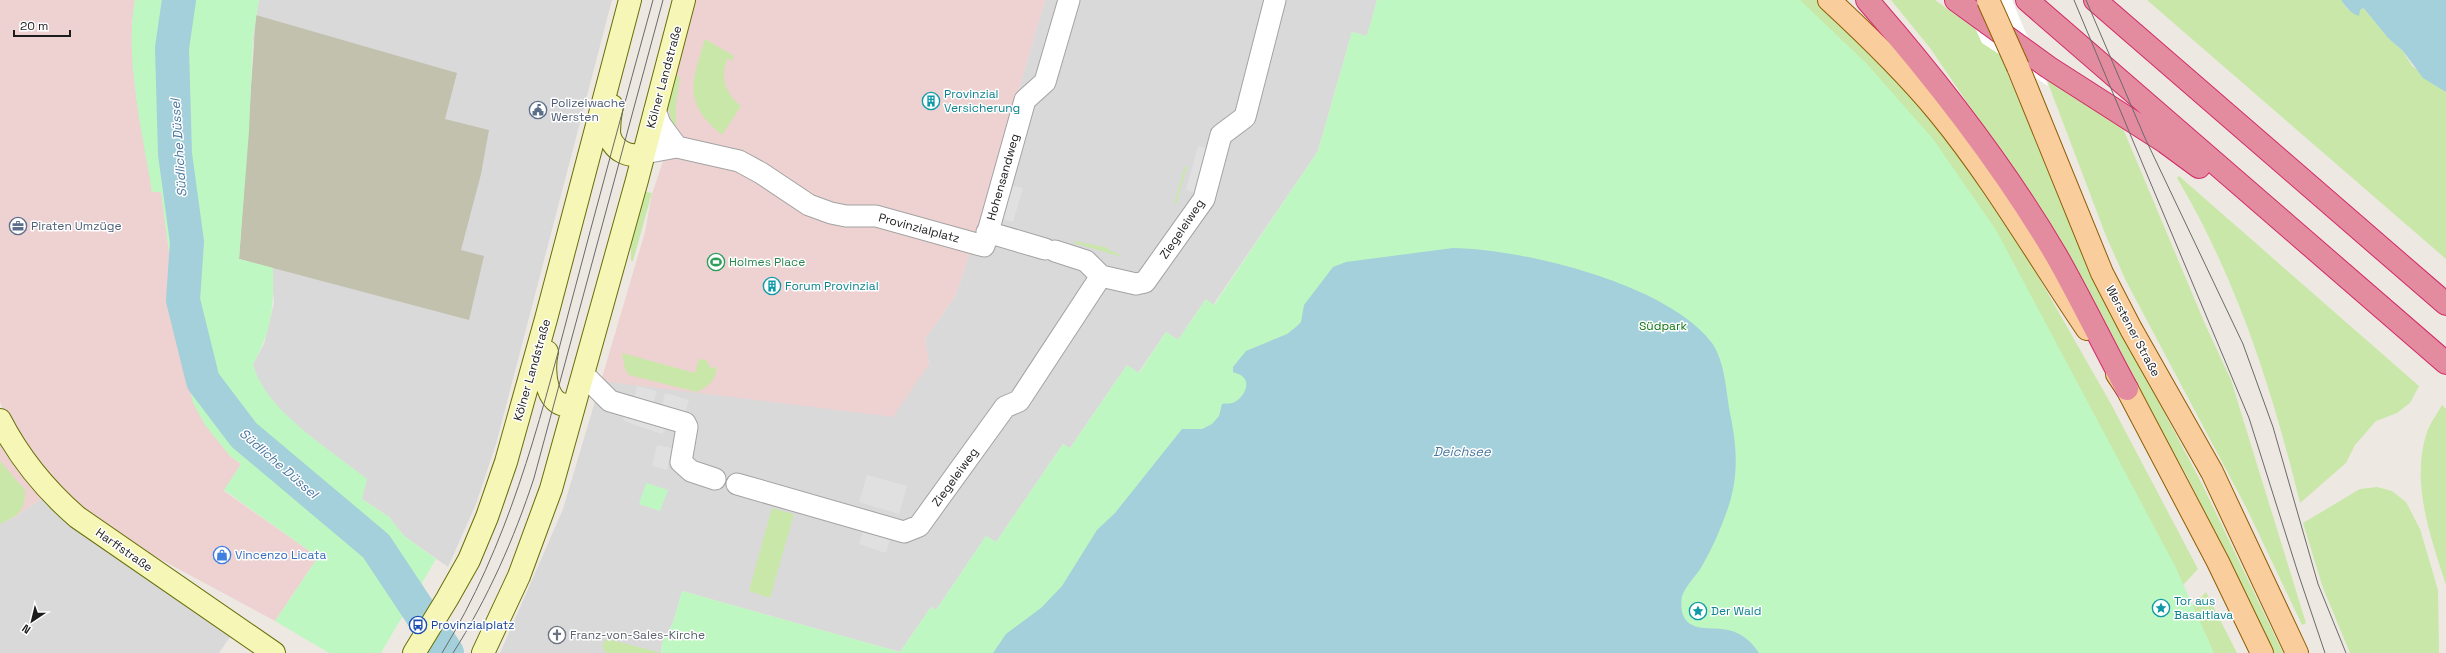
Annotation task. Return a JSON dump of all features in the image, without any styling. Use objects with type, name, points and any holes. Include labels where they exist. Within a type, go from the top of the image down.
[{"type":"highway","points":[[1867,0],[1926,68],[1991,158],[2056,255],[2127,389]]},
{"type":"highway","points":[[1956,0],[2048,67],[2165,142],[2319,254]]},
{"type":"highway","points":[[2027,0],[2446,363]]},
{"type":"highway","points":[[2095,0],[2446,304]]},
{"type":"highway","points":[[2104,0],[2120,21]]},
{"type":"main road","name":"Kölner Landstraße","points":[[414,653],[469,560],[487,517],[506,462],[546,319],[630,0]]},
{"type":"main road","name":"Kölner Landstraße","points":[[483,653],[534,537],[551,489],[644,153],[684,0]]},
{"type":"main road","points":[[1829,0],[1894,63],[1939,114],[1980,168],[2127,389],[2218,562],[2262,653]]},
{"type":"main road","name":"Werstener Straße","points":[[1988,0],[2018,68],[2102,273],[2131,329],[2212,472],[2297,653]]},
{"type":"main road","points":[[611,72],[618,83],[611,111],[609,132],[611,139],[622,152],[628,155],[633,156],[644,153]]},
{"type":"main road","points":[[546,319],[552,330],[545,359],[544,379],[548,389],[560,403],[569,405],[575,403]]},
{"type":"main road","name":"Harffstraße","points":[[0,420],[38,478],[76,517],[274,653]]},
{"type":"street","name":"Hohensandweg","points":[[986,239],[1025,100],[1045,82],[1069,0]]},
{"type":"street","name":"Ziegeleiweg","points":[[737,484],[904,532],[919,526],[1005,407],[1019,401],[1101,276],[1136,284],[1145,282],[1200,206],[1206,193],[1221,135],[1245,117],[1275,0]]},
{"type":"street","points":[[655,110],[660,124],[677,148]]},
{"type":"street","name":"Provinzialplatz","points":[[644,153],[677,148],[739,161],[761,173],[809,205],[831,212],[846,216],[876,216],[986,239]]},
{"type":"street","points":[[986,239],[1050,250],[1086,261],[1101,276]]},
{"type":"street","points":[[583,374],[610,401],[685,423],[687,427],[681,457],[683,466],[715,479]]},
{"type":"street","points":[[575,403],[601,404],[610,401]]},
{"type":"shaded area","points":[[0,0],[135,0],[132,25],[152,192],[161,191],[183,357],[230,456],[241,464],[224,491],[318,557],[275,621],[123,539],[79,509],[48,478],[4,412],[0,402]]},
{"type":"shaded area","points":[[259,0],[612,0],[496,444],[476,504],[448,567],[404,536],[389,517],[362,499],[282,412],[262,387],[255,373],[253,364],[264,344],[274,303],[253,37]]},
{"type":"shaded area","points":[[695,0],[1045,0],[984,208],[956,295],[925,339],[929,364],[893,417],[601,381],[645,232],[652,194],[664,158],[665,102]]},
{"type":"shaded area","points":[[1045,0],[1377,0],[1367,36],[1352,32],[1318,151],[1213,305],[1205,300],[1178,340],[1166,332],[1138,373],[1127,365],[1070,448],[1063,444],[996,542],[986,536],[936,610],[931,607],[900,652],[682,591],[673,623],[662,643],[661,653],[500,653],[563,509],[601,381],[929,364],[925,339],[956,295],[984,208]]},
{"type":"shaded area","points":[[256,15],[457,73],[445,119],[489,130],[481,174],[461,250],[484,256],[469,320],[239,259]]},
{"type":"shaded area","points":[[1198,146],[1210,149],[1198,194],[1186,190]]},
{"type":"shaded area","points":[[1010,185],[1023,188],[1013,222],[1000,218]]},
{"type":"shaded area","points":[[637,386],[657,391],[653,404],[634,399]]},
{"type":"shaded area","points":[[665,393],[689,400],[685,412],[662,406]]},
{"type":"shaded area","points":[[622,413],[668,427],[662,434],[624,421]]},
{"type":"shaded area","points":[[0,439],[43,498],[15,517],[0,524]]},
{"type":"shaded area","points":[[657,445],[672,448],[667,470],[652,466]]},
{"type":"shaded area","points":[[867,475],[907,486],[899,514],[859,502]]},
{"type":"shaded area","points":[[43,498],[232,634],[219,653],[0,653],[0,524],[15,517]]},
{"type":"shaded area","points":[[863,532],[890,540],[886,553],[859,544]]},
{"type":"green space","points":[[135,0],[259,0],[253,37],[249,131],[239,259],[273,268],[273,294],[268,329],[253,364],[260,381],[271,398],[285,413],[318,442],[367,479],[362,499],[389,517],[404,536],[436,559],[381,653],[329,653],[275,621],[318,557],[224,490],[241,464],[230,456],[205,425],[193,403],[183,357],[161,192],[152,192],[136,96],[132,46],[132,23]]},
{"type":"green space","name":"Südpark","points":[[1377,0],[1800,0],[1867,64],[1933,139],[1996,230],[2175,566],[2214,653],[661,653],[662,643],[673,623],[682,591],[900,652],[931,607],[936,610],[986,536],[996,542],[1063,444],[1070,448],[1127,365],[1139,373],[1166,332],[1178,340],[1206,299],[1214,305],[1318,151],[1352,32],[1367,36]]},
{"type":"green space","points":[[1744,0],[1820,0],[1861,37],[1975,173],[2038,276],[2111,404],[2198,569],[2184,584],[2166,594]]},
{"type":"green space","points":[[1891,0],[1935,0],[1995,43],[2089,270],[2202,484],[2283,653],[2274,653],[2187,476],[2005,158],[1930,48]]},
{"type":"green space","points":[[2147,0],[2341,0],[2348,10],[2363,8],[2388,38],[2403,51],[2412,66],[2446,92],[2446,259]]},
{"type":"green space","points":[[705,39],[734,56],[732,61],[728,58],[725,65],[724,78],[731,96],[741,106],[722,135],[709,123],[701,112],[696,101],[694,91],[694,80]]},
{"type":"green space","points":[[674,74],[680,77],[676,105],[676,134],[674,133],[667,102]]},
{"type":"green space","points":[[2045,75],[2119,119],[2205,324],[2231,380],[2306,623],[2302,625],[2247,509],[2126,281],[2106,236]]},
{"type":"green space","points":[[1185,166],[1187,166],[1176,204],[1174,204]]},
{"type":"green space","points":[[2179,176],[2419,386],[2410,403],[2397,413],[2376,421],[2355,445],[2346,463],[2300,503],[2265,377],[2235,295],[2218,255],[2177,178]]},
{"type":"green space","points":[[642,191],[652,193],[633,261],[631,261],[631,237]]},
{"type":"green space","points":[[1074,241],[1109,248],[1108,250],[1119,254],[1119,256],[1074,243]]},
{"type":"green space","points":[[622,353],[695,373],[699,359],[706,360],[711,368],[717,367],[713,380],[697,392],[629,375],[625,369]]},
{"type":"green space","points":[[2442,405],[2446,409],[2446,585],[2424,510],[2421,470],[2422,451],[2427,432]]},
{"type":"green space","points":[[0,461],[25,490],[25,497],[20,512],[0,524]]},
{"type":"green space","points":[[646,483],[668,490],[660,511],[639,504]]},
{"type":"green space","points":[[2377,487],[2392,491],[2406,502],[2420,529],[2438,590],[2439,653],[2350,653],[2323,588],[2303,523],[2360,489]]},
{"type":"green space","points":[[772,508],[794,514],[770,598],[749,591]]},
{"type":"green space","points":[[2206,592],[2237,653],[2164,653],[2168,631]]},
{"type":"green space","points":[[607,639],[662,653],[606,653],[602,645]]},
{"type":"water","points":[[2341,0],[2446,0],[2446,92],[2423,78],[2403,51],[2388,38],[2363,8],[2360,10],[2359,16],[2356,15]]},
{"type":"water","name":"Deichsee","points":[[1453,248],[1517,255],[1554,263],[1629,287],[1663,303],[1691,322],[1712,343],[1720,359],[1734,438],[1736,461],[1734,484],[1732,496],[1723,523],[1713,545],[1702,566],[1682,596],[1682,612],[1685,619],[1690,624],[1695,626],[1728,630],[1742,635],[1759,653],[993,653],[1006,634],[1041,608],[1062,586],[1097,530],[1115,513],[1182,429],[1202,429],[1212,424],[1219,416],[1222,404],[1235,402],[1242,396],[1246,389],[1246,381],[1242,376],[1233,372],[1233,367],[1246,351],[1287,334],[1301,322],[1304,305],[1333,267],[1346,262]]},
{"type":"pier","points":[[1962,0],[2012,0],[2048,86],[1982,43]]},
{"type":"waterway","name":"Südliche Düssel","points":[[179,0],[172,48],[175,154],[187,242],[183,300],[203,381],[244,435],[376,546],[447,653]]},
{"type":"tram line","points":[[442,653],[465,612],[485,571],[503,528],[533,442],[653,0]]},
{"type":"tram line","points":[[453,653],[489,590],[509,546],[534,478],[663,0]]},
{"type":"tram line","points":[[2074,0],[2249,418],[2325,653]]},
{"type":"tram line","points":[[2086,0],[2145,138],[2243,344],[2273,427],[2318,584],[2346,653]]},
{"type":"place","name":"Provinzial Versicherung","points":[[931,101]]},
{"type":"place","name":"Polizeiwache Wersten","points":[[538,110]]},
{"type":"place","name":"Piraten Umzüge","points":[[18,226]]},
{"type":"place","name":"Holmes Place","points":[[716,262]]},
{"type":"place","name":"Forum Provinzial","points":[[772,286]]},
{"type":"place","name":"Vincenzo Licata","points":[[222,555]]},
{"type":"place","name":"Tor aus Basaltlava","points":[[2161,608]]},
{"type":"place","name":"Der Wald","points":[[1698,611]]},
{"type":"place","name":"Provinzialplatz","points":[[418,625]]},
{"type":"place","name":"Franz-von-Sales-Kirche","points":[[557,635]]}]
